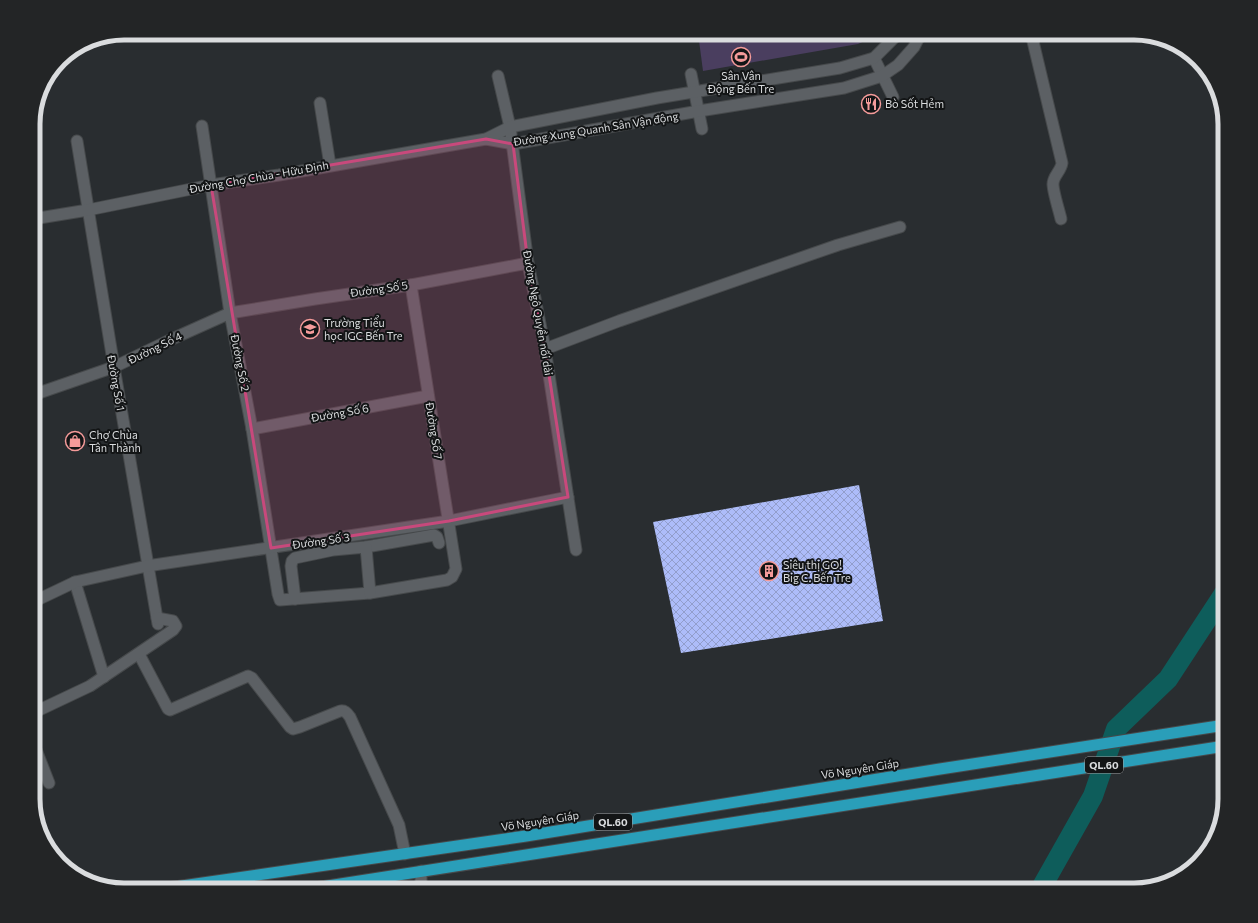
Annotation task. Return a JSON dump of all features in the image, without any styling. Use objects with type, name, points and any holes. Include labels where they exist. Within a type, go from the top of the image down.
[{"type":"highway","name":"Võ Nguyên Giáp","points":[[203,883],[526,836],[1218,726]]},
{"type":"highway","name":"QL.60","points":[[346,883],[1218,747]]},
{"type":"highway","points":[[526,836],[529,854]]},
{"type":"street","name":"Đường Xung Quanh Sân Vận động","points":[[486,139],[510,127],[695,92],[840,68],[874,58],[892,40]]},
{"type":"street","name":"Đường Xung Quanh Sân Vận động","points":[[486,139],[513,144],[699,111],[844,88],[882,76],[898,65],[914,47],[918,40]]},
{"type":"street","points":[[1033,40],[1062,163],[1053,184],[1062,219]]},
{"type":"street","points":[[874,58],[893,98]]},
{"type":"street","points":[[691,74],[702,128]]},
{"type":"street","name":"Đường Ngô Quyền nối dài","points":[[498,76],[513,144],[528,264],[546,349],[576,550]]},
{"type":"street","points":[[320,103],[330,165]]},
{"type":"street","name":"Đường Số 2","points":[[202,126],[230,313],[252,429],[278,594],[280,600],[295,599]]},
{"type":"street","name":"Đường Chợ Chùa - Hữu Định","points":[[40,218],[88,210],[211,185],[486,139]]},
{"type":"street","name":"Đường Số 1","points":[[77,141],[157,622],[173,621],[176,626],[173,630],[139,654]]},
{"type":"street","points":[[546,349],[619,320],[838,245],[900,228]]},
{"type":"street","name":"Đường Số 5","points":[[230,313],[411,285],[528,264]]},
{"type":"street","name":"Đường Số 7","points":[[370,593],[447,580],[452,577],[456,569],[411,285]]},
{"type":"street","name":"Đường Số 4","points":[[40,393],[114,367],[230,313]]},
{"type":"street","name":"Đường Số 6","points":[[252,429],[428,396]]},
{"type":"street","name":"Đường Số 3","points":[[40,599],[75,582],[147,566],[449,521],[568,497]]},
{"type":"street","points":[[366,547],[370,593],[295,599],[291,566],[292,561],[295,558],[334,550],[366,547],[434,535],[437,537],[439,543]]},
{"type":"street","points":[[75,582],[104,677]]},
{"type":"street","points":[[40,710],[90,686],[139,654],[168,709],[170,710],[248,676],[293,729],[340,711],[346,712],[350,717],[399,826],[405,854]]},
{"type":"street","points":[[40,759],[50,783]]},
{"type":"street","points":[[421,871],[421,883]]},
{"type":"highlighted area","points":[[486,139],[513,144],[528,263],[545,349],[568,497],[449,521],[271,548],[211,185]]},
{"type":"shaded area","name":"Sân Vận Động Bến Tre","points":[[699,40],[866,40],[858,44],[703,71]]},
{"type":"building","name":"Siêu thị GO! Big C. Bến Tre","points":[[859,485],[883,621],[681,653],[653,522]]},
{"type":"waterway","points":[[1044,883],[1093,796],[1116,729],[1168,679],[1218,603]]},
{"type":"place","name":"Sân Vận Động Bến Tre","points":[[741,57]]},
{"type":"place","name":"Bò Sốt Hẻm","points":[[871,104]]},
{"type":"place","name":"Trường Tiểu học IGC Bến Tre","points":[[310,329]]},
{"type":"place","name":"Chợ Chùa Tân Thành","points":[[75,441]]},
{"type":"place","name":"Siêu thị GO! Big C. Bến Tre","points":[[769,571]]}]
